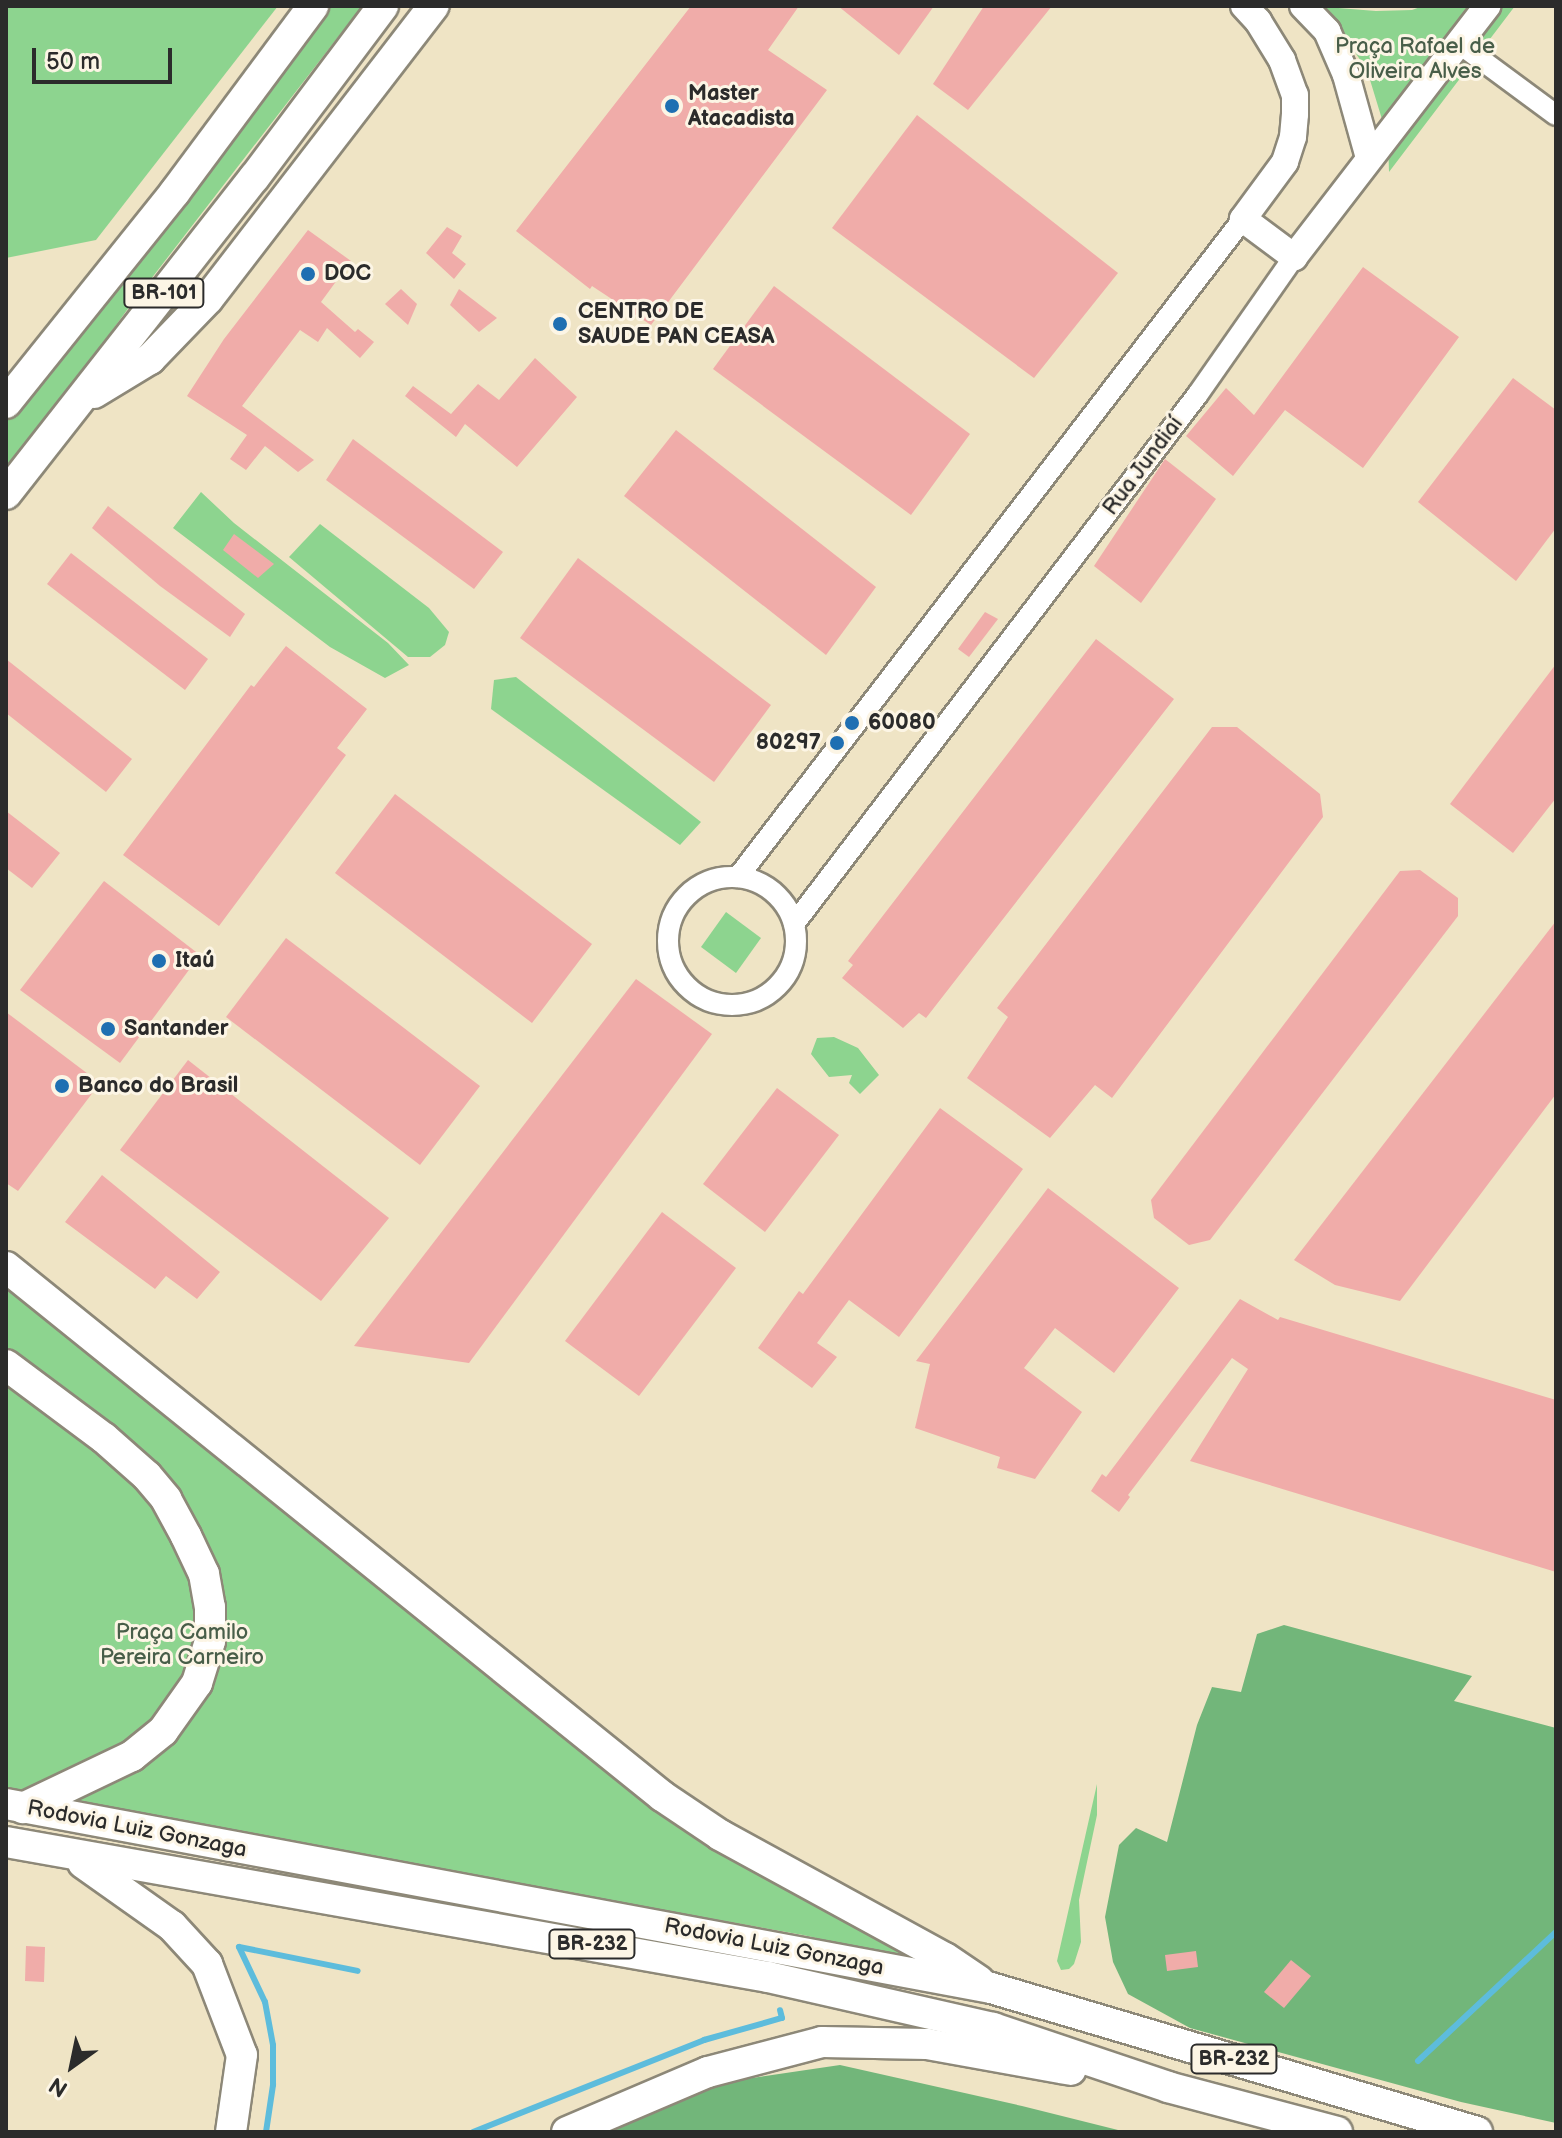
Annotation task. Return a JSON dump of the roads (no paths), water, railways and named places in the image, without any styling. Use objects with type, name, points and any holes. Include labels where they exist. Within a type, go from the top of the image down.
[{"type":"highway","name":"BR-101","points":[[6,403],[175,192],[313,6]]},
{"type":"highway","name":"BR-101","points":[[6,494],[254,178],[383,6]]},
{"type":"highway","points":[[73,408],[150,359],[208,299],[434,6]]},
{"type":"highway","points":[[6,1267],[662,1796],[720,1835],[827,1897],[945,1958],[991,1988]]},
{"type":"highway","points":[[6,1365],[104,1438],[147,1476],[166,1499],[186,1536],[204,1574],[210,1607],[210,1641],[197,1683],[163,1731],[132,1756],[13,1806]]},
{"type":"highway","name":"Rodovia Luiz Gonzaga","points":[[13,1806],[991,1988],[1477,2132]]},
{"type":"highway","name":"Rodovia Luiz Gonzaga","points":[[6,1842],[783,1980],[993,2028],[1168,2087],[1337,2132]]},
{"type":"highway","points":[[72,1855],[172,1926],[207,1964],[242,2055],[231,2132]]},
{"type":"highway","points":[[567,2132],[708,2072],[822,2042],[927,2044],[1168,2087]]},
{"type":"main road","points":[[1244,6],[1258,21],[1282,60],[1295,95],[1295,114],[1293,137],[1285,162],[1243,219],[1294,257]]},
{"type":"main road","points":[[1303,6],[1327,31],[1357,107],[1369,158]]},
{"type":"main road","name":"Rua Jundiaí","points":[[1294,257],[1487,6]]},
{"type":"street","points":[[1457,42],[1556,115]]},
{"type":"street","points":[[738,877],[1243,219]]},
{"type":"street","name":"Rua Jundiaí","points":[[794,924],[1198,394],[1294,257]]},
{"type":"street","points":[[738,877],[757,882],[773,892],[786,906],[794,924],[794,958],[787,975],[774,990],[758,1000],[737,1005],[715,1003],[695,993],[680,977],[670,958],[671,920],[678,906],[701,885],[738,877]]},
{"type":"waterway","points":[[1418,2061],[1556,1932]]},
{"type":"waterway","points":[[266,2132],[273,2085],[273,2045],[265,2002],[239,1947],[358,1971]]},
{"type":"waterway","points":[[473,2132],[704,2040],[782,2018],[780,2010]]},
{"type":"place","name":"Master Atacadista","points":[[672,106]]},
{"type":"place","name":"DOC","points":[[308,274]]},
{"type":"place","name":"CENTRO DE SAUDE PAN CEASA","points":[[560,324]]},
{"type":"place","name":"60080","points":[[852,723]]},
{"type":"place","name":"80297","points":[[837,743]]},
{"type":"place","name":"Itaú","points":[[159,961]]},
{"type":"place","name":"Santander","points":[[108,1029]]},
{"type":"place","name":"Banco do Brasil","points":[[62,1086]]},
{"type":"park label","name":"Praça Rafael de Oliveira Alves","points":[[1415,58]]},
{"type":"park label","name":"Praça Camilo Pereira Carneiro","points":[[182,1644]]}]
